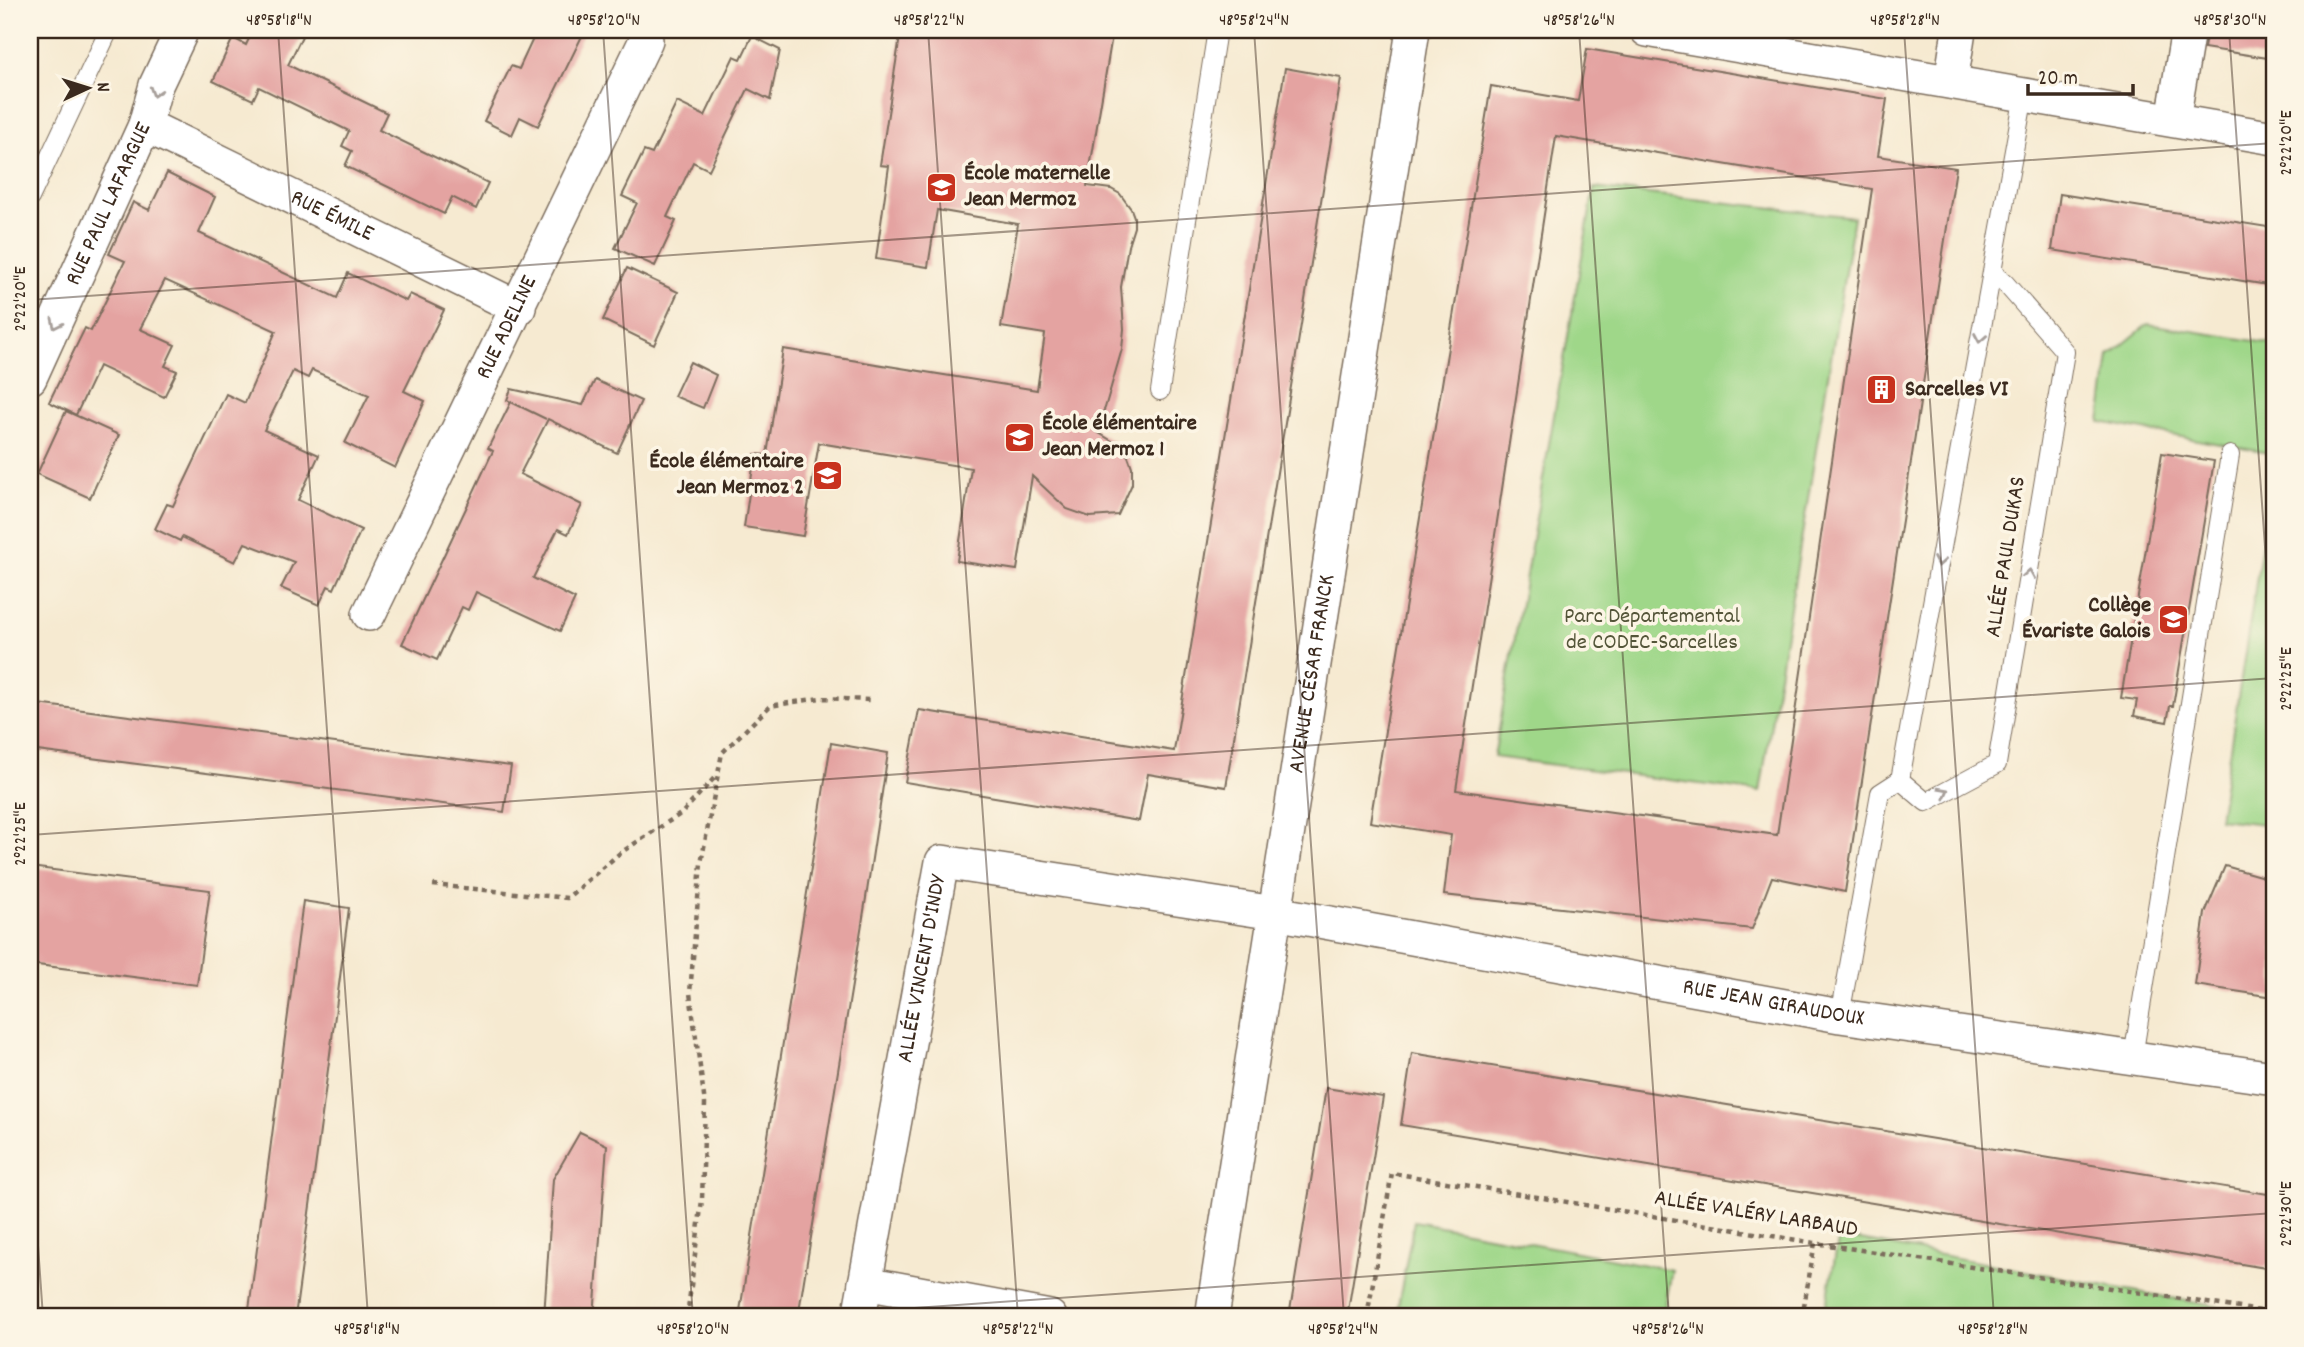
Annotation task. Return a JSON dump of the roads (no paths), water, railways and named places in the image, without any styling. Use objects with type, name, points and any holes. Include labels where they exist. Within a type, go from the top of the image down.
[{"type":"street","name":"RUE PAUL LAFARGUE","points":[[30,378],[145,125],[156,85],[182,30]]},
{"type":"street","name":"AVENUE CÉSAR FRANCK","points":[[1212,1317],[1413,30]]},
{"type":"street","points":[[1647,30],[2274,138]]},
{"type":"street","points":[[1951,82],[1959,30]]},
{"type":"street","points":[[2173,120],[2188,30]]},
{"type":"street","name":"RUE ADELINE","points":[[369,614],[646,40]]},
{"type":"street","name":"RUE ÉMILE","points":[[145,125],[519,308]]},
{"type":"street","name":"ALLÉE VINCENT D'INDY","points":[[859,1317],[942,862],[1275,913]]},
{"type":"street","name":"RUE JEAN GIRAUDOUX","points":[[1275,913],[1840,1016],[2274,1078]]},
{"type":"street","points":[[864,1283],[1050,1317]]},
{"type":"lane","points":[[30,198],[109,30]]},
{"type":"lane","points":[[1160,391],[1217,30]]},
{"type":"lane","points":[[1840,1016],[1880,793],[1900,780],[2024,95]]},
{"type":"lane","name":"ALLÉE PAUL DUKAS","points":[[1900,780],[1926,802],[1997,764],[2066,352],[1992,271]]},
{"type":"lane","points":[[2133,1057],[2230,454]]},
{"type":"place","name":"École maternelle Jean Mermoz","points":[[941,187]]},
{"type":"place","name":"Sarcelles VI","points":[[1882,390]]},
{"type":"place","name":"École élémentaire Jean Mermoz 1","points":[[1019,437]]},
{"type":"place","name":"École élémentaire Jean Mermoz 2","points":[[827,475]]},
{"type":"place","name":"Collège Évariste Galois","points":[[2174,619]]},
{"type":"park label","name":"Parc Départemental de CODEC-Sarcelles","points":[[1652,630]]}]
